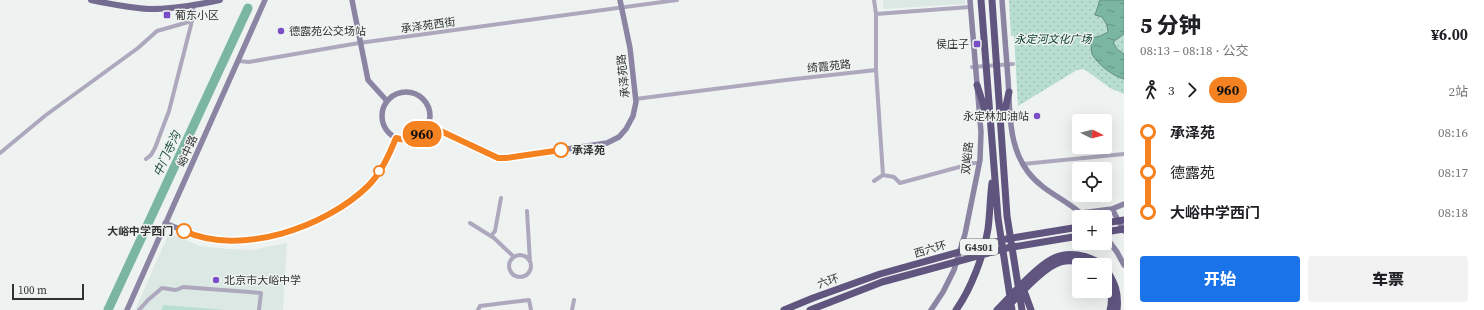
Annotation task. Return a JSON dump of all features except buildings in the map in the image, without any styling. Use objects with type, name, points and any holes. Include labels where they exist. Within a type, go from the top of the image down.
[{"type":"highway","name":"双峪路","points":[[981,0],[998,218],[1012,310]]},
{"type":"highway","points":[[992,0],[1007,216],[1022,310]]},
{"type":"highway","points":[[977,85],[990,128]]},
{"type":"highway","points":[[1001,127],[1009,92]]},
{"type":"highway","points":[[956,310],[969,287],[988,229],[993,164]]},
{"type":"highway","points":[[1112,222],[1124,220]]},
{"type":"highway","name":"西六环","points":[[881,278],[1006,239],[1072,228]]},
{"type":"highway","points":[[1112,231],[1124,230]]},
{"type":"highway","name":"西六环","points":[[881,278],[1007,248],[1072,237]]},
{"type":"highway","points":[[997,310],[1041,267],[1052,259],[1075,254],[1087,258]]},
{"type":"highway","points":[[1013,258],[1031,310]]},
{"type":"highway","points":[[1004,310],[1050,267],[1062,262],[1072,261]]},
{"type":"highway","name":"六环","points":[[784,310],[813,298],[881,278]]},
{"type":"highway","name":"六环","points":[[810,310],[881,278]]},
{"type":"highway","points":[[1112,284],[1117,290],[1117,310]]},
{"type":"highway","points":[[1110,310],[1111,298]]},
{"type":"main road","points":[[91,0],[150,9],[194,5],[220,0]]},
{"type":"street","name":"峪中路","points":[[127,310],[265,0]]},
{"type":"street","points":[[352,0],[368,80],[387,101]]},
{"type":"street","name":"承泽苑路","points":[[428,125],[498,158],[607,143],[619,137],[626,129],[633,116],[635,99],[630,48],[620,0]]},
{"type":"street","name":"承泽苑西街","points":[[238,61],[249,62],[360,43],[678,0]]},
{"type":"street","points":[[874,0],[876,14],[876,70],[883,176]]},
{"type":"street","name":"双峪路","points":[[931,310],[943,292],[954,270],[965,234],[980,163],[981,132],[970,0]]},
{"type":"street","points":[[1002,0],[1012,133],[1016,151],[1028,172],[1042,186],[1076,210]]},
{"type":"street","points":[[146,159],[151,155],[155,148],[170,111],[192,21],[194,5]]},
{"type":"street","points":[[876,14],[970,7]]},
{"type":"street","points":[[0,153],[46,115],[138,48],[158,31],[192,21]]},
{"type":"street","points":[[972,67],[1013,64]]},
{"type":"street","name":"绮霞苑路","points":[[635,99],[876,70]]},
{"type":"street","points":[[412,92],[425,102],[429,109],[430,117],[428,125],[424,132],[411,140],[396,138],[385,128],[382,121],[382,113],[387,101],[395,94],[412,92]]},
{"type":"street","points":[[165,223],[190,234],[230,241],[269,237],[303,227],[329,214],[356,197],[368,186],[388,158],[396,138]]},
{"type":"street","points":[[1023,164],[1124,154]]},
{"type":"street","points":[[874,181],[883,176],[894,177],[900,184],[974,163],[980,163]]},
{"type":"street","points":[[492,236],[502,198]]},
{"type":"street","points":[[1107,210],[1124,204]]},
{"type":"street","points":[[1112,209],[1124,230]]},
{"type":"street","points":[[526,211],[531,264],[530,271],[525,276],[518,277],[511,273],[509,266],[509,263],[514,257],[517,256],[524,256],[531,264]]},
{"type":"street","points":[[470,223],[492,236],[514,257]]},
{"type":"street","points":[[1112,245],[1124,266]]},
{"type":"street","points":[[140,310],[148,300],[162,288],[176,290],[183,287],[261,293],[259,310]]},
{"type":"street","points":[[478,310],[480,306],[529,300],[531,310]]},
{"type":"street","points":[[572,310],[574,300]]},
{"type":"shaded area","points":[[883,0],[965,0],[965,4],[883,9]]},
{"type":"shaded area","name":"北京市大峪中学","points":[[169,233],[200,246],[228,249],[252,250],[287,243],[283,310],[135,310]]},
{"type":"green space","name":"永定河文化广场","points":[[1009,0],[1124,0],[1124,94],[1110,88],[1084,69],[1077,70],[1018,106],[1014,36],[1011,36]]},
{"type":"green space","points":[[163,305],[226,310],[162,310]]},
{"type":"water","points":[[1100,0],[1124,0],[1124,34],[1113,42],[1117,49],[1124,54],[1124,79],[1106,70],[1092,54],[1091,38],[1108,32],[1107,25],[1102,17],[1095,15]]},
{"type":"waterway","name":"中门寺沟","points":[[108,310],[248,8]]},
{"type":"bus line","name":"960","points":[[184,231],[190,234],[230,241],[269,237],[313,223],[356,197],[371,183],[388,158],[396,138],[411,140],[424,132],[428,125],[498,158],[561,150]]},
{"type":"place","name":"葡东小区","points":[[167,15]]},
{"type":"place","name":"德露苑公交场站","points":[[281,31]]},
{"type":"place","name":"侯庄子","points":[[977,44]]},
{"type":"place","name":"永定林加油站","points":[[1037,116]]},
{"type":"place","name":"承泽苑","points":[[561,150]]},
{"type":"place","name":"大峪中学西门","points":[[184,231]]},
{"type":"place","name":"北京市大峪中学","points":[[216,280]]}]
